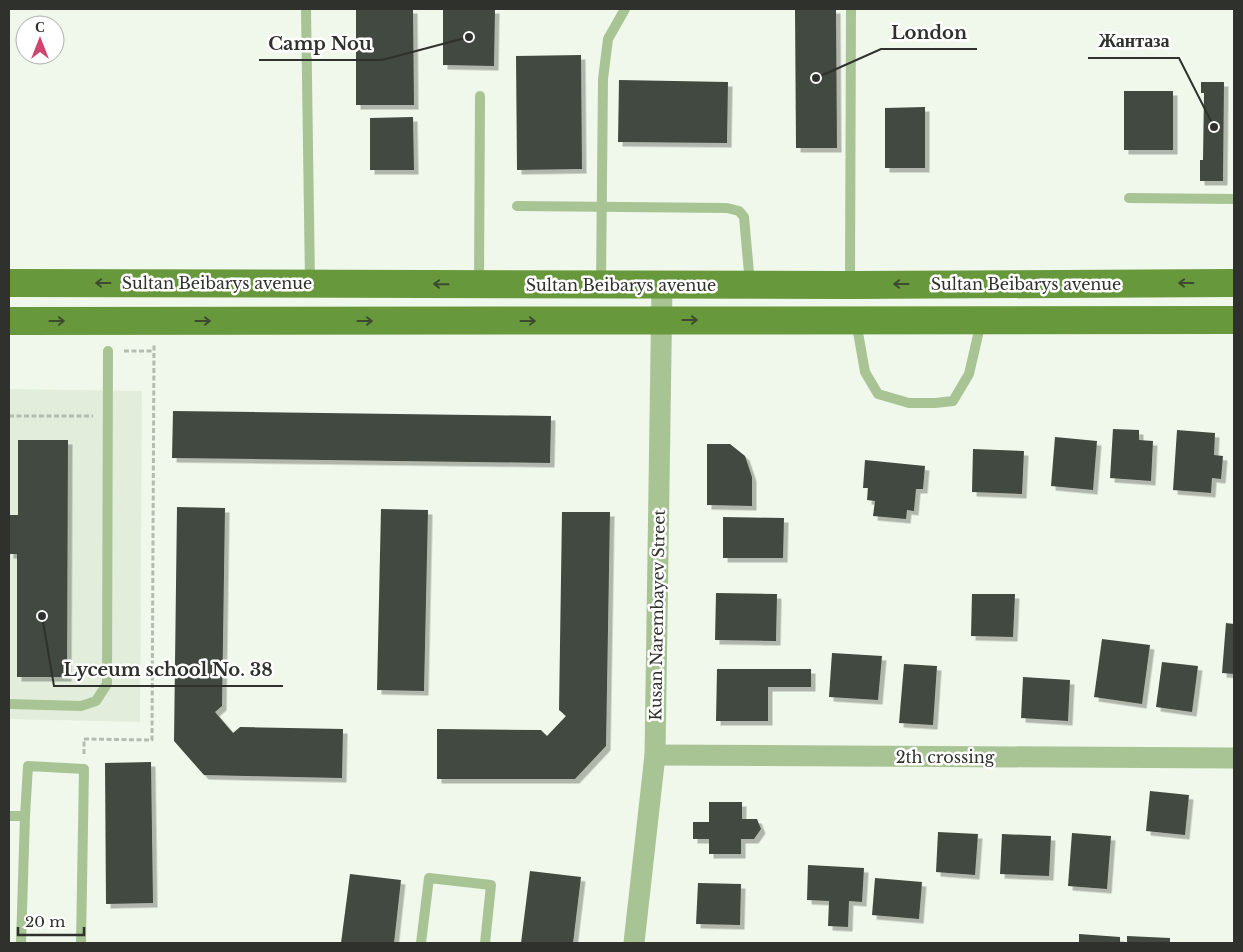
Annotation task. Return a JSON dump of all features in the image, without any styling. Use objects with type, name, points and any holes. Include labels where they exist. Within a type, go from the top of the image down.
[{"type":"main road","name":"Sultan Beibarys avenue","points":[[9,283],[478,285],[1234,283]]},
{"type":"main road","points":[[989,320],[997,284]]},
{"type":"main road","points":[[9,321],[1234,320]]},
{"type":"street","name":"Kusan Narembayev Street","points":[[634,943],[655,755],[662,285]]},
{"type":"street","name":"2th crossing","points":[[655,755],[1234,758]]},
{"type":"lane","points":[[306,9],[310,283]]},
{"type":"lane","points":[[601,284],[603,79],[608,40],[624,9]]},
{"type":"lane","points":[[850,285],[851,9]]},
{"type":"lane","points":[[478,285],[480,96]]},
{"type":"lane","points":[[1129,198],[1234,199]]},
{"type":"lane","points":[[517,206],[727,208],[739,211],[744,217],[750,285]]},
{"type":"lane","points":[[856,320],[865,372],[878,394],[909,403],[953,401],[969,374],[989,320]]},
{"type":"lane","points":[[9,704],[81,706],[96,701],[107,684],[108,350]]},
{"type":"lane","points":[[21,943],[28,766],[84,769],[81,943]]},
{"type":"lane","points":[[9,816],[25,816]]},
{"type":"lane","points":[[421,943],[429,878],[491,885],[485,943]]},
{"type":"path","points":[[84,769],[84,739],[152,740],[154,321]]},
{"type":"path","points":[[108,350],[154,351]]},
{"type":"path","points":[[9,416],[108,416]]},
{"type":"shaded area","points":[[9,389],[142,391],[140,722],[9,719]]},
{"type":"building","points":[[356,9],[413,9],[414,105],[356,105]]},
{"type":"building","points":[[443,9],[495,9],[494,66],[443,65]]},
{"type":"building","points":[[795,9],[836,9],[837,148],[796,148]]},
{"type":"building","points":[[581,55],[582,169],[517,170],[516,56]]},
{"type":"building","points":[[619,80],[728,82],[727,143],[618,142]]},
{"type":"building","points":[[1201,82],[1224,82],[1223,181],[1200,181],[1200,160],[1203,160],[1204,93],[1201,93]]},
{"type":"building","points":[[1124,91],[1173,91],[1173,150],[1124,150]]},
{"type":"building","points":[[925,107],[925,168],[885,168],[885,108]]},
{"type":"building","points":[[413,117],[414,170],[370,170],[370,118]]},
{"type":"building","points":[[173,411],[551,416],[550,463],[172,458]]},
{"type":"building","points":[[1113,429],[1139,430],[1139,440],[1153,441],[1151,481],[1110,478]]},
{"type":"building","points":[[1177,430],[1215,433],[1214,455],[1223,456],[1221,479],[1212,478],[1211,493],[1173,490]]},
{"type":"building","points":[[1055,437],[1097,441],[1093,490],[1051,486]]},
{"type":"building","points":[[18,440],[68,440],[67,677],[17,677],[17,554],[9,554],[9,515],[18,515]]},
{"type":"building","points":[[707,444],[730,444],[745,456],[752,477],[752,506],[707,505]]},
{"type":"building","points":[[973,449],[1024,451],[1022,494],[972,492]]},
{"type":"building","points":[[865,460],[925,466],[923,489],[916,489],[914,511],[907,510],[906,519],[873,516],[875,501],[867,500],[868,488],[863,488]]},
{"type":"building","points":[[177,507],[225,508],[222,706],[215,712],[233,733],[240,727],[343,729],[342,778],[204,775],[174,741]]},
{"type":"building","points":[[381,509],[428,510],[424,691],[377,690]]},
{"type":"building","points":[[562,512],[610,512],[606,746],[575,779],[437,779],[437,729],[541,730],[547,736],[566,716],[559,710]]},
{"type":"building","points":[[723,517],[784,518],[783,558],[723,558]]},
{"type":"building","points":[[716,593],[777,594],[776,641],[715,640]]},
{"type":"building","points":[[972,594],[1015,594],[1013,637],[971,636]]},
{"type":"building","points":[[1226,623],[1234,624],[1234,674],[1222,673]]},
{"type":"building","points":[[1102,639],[1150,645],[1142,704],[1094,697]]},
{"type":"building","points":[[832,653],[882,656],[878,700],[829,697]]},
{"type":"building","points":[[1162,662],[1198,666],[1192,712],[1156,707]]},
{"type":"building","points":[[904,664],[937,666],[933,725],[899,723]]},
{"type":"building","points":[[717,669],[811,669],[811,687],[768,687],[768,721],[716,721]]},
{"type":"building","points":[[1023,677],[1070,680],[1068,721],[1021,718]]},
{"type":"building","points":[[151,762],[153,903],[106,904],[105,763]]},
{"type":"building","points":[[1150,791],[1189,795],[1185,835],[1146,831]]},
{"type":"building","points":[[709,802],[742,802],[742,819],[757,819],[761,829],[754,839],[741,839],[741,854],[709,854],[709,839],[693,839],[693,822],[709,822]]},
{"type":"building","points":[[938,832],[978,834],[975,875],[936,872]]},
{"type":"building","points":[[1072,833],[1111,836],[1107,889],[1068,886]]},
{"type":"building","points":[[1002,834],[1051,836],[1049,876],[1000,874]]},
{"type":"building","points":[[808,865],[864,868],[862,902],[849,901],[848,927],[828,926],[829,901],[807,900]]},
{"type":"building","points":[[530,871],[581,877],[573,943],[521,943]]},
{"type":"building","points":[[350,874],[401,880],[394,943],[341,943]]},
{"type":"building","points":[[875,878],[922,882],[919,919],[872,915]]},
{"type":"building","points":[[698,883],[741,884],[740,925],[696,924]]},
{"type":"building","points":[[1079,934],[1120,937],[1120,943],[1079,943]]},
{"type":"building","points":[[1127,936],[1170,938],[1170,943],[1127,943]]},
{"type":"place","name":"Camp Nou","points":[[469,37]]},
{"type":"place","name":"London","points":[[816,78]]},
{"type":"place","name":"Жантаза","points":[[1214,127]]},
{"type":"place","name":"Lyceum school No. 38","points":[[42,616]]}]
